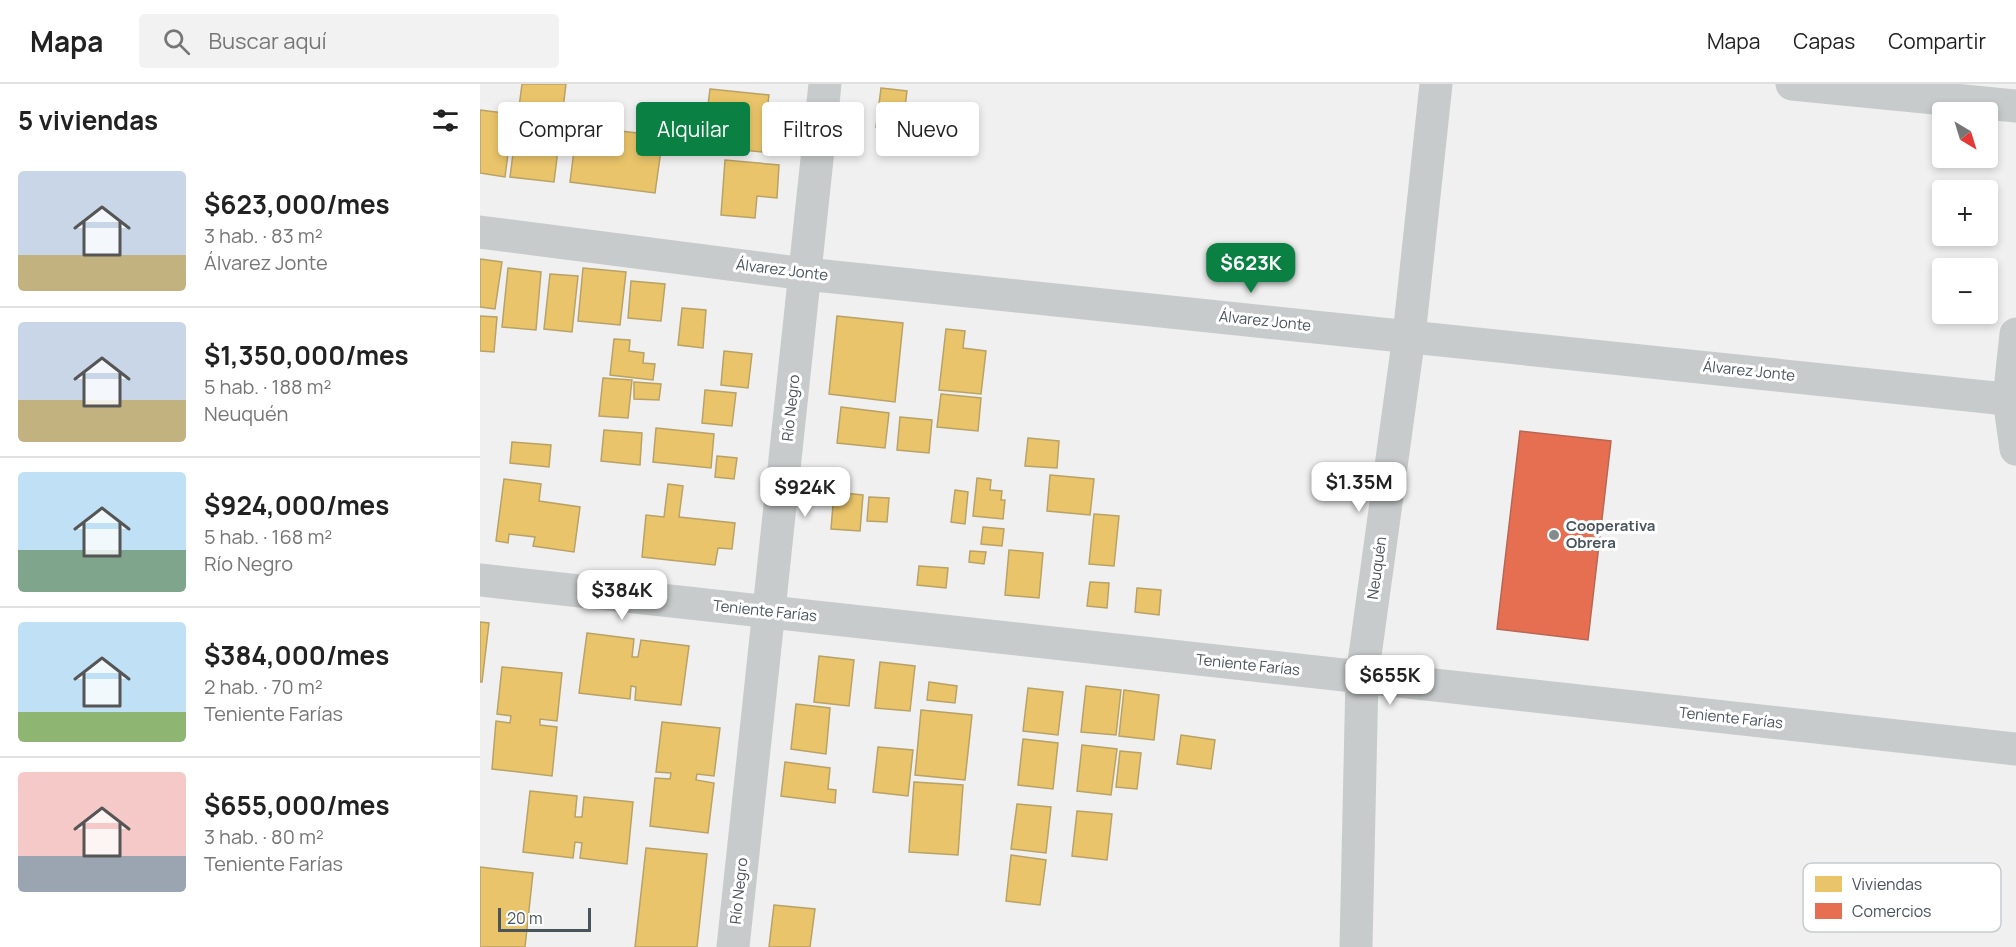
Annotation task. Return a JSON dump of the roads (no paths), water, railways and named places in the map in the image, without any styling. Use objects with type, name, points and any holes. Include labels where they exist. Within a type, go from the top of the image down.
[{"type":"street","name":"Río Negro","points":[[733,947],[825,84]]},
{"type":"street","name":"Neuquén","points":[[1356,947],[1362,677],[1409,336],[1436,84]]},
{"type":"street","points":[[1792,84],[2016,106]]},
{"type":"street","name":"Álvarez Jonte","points":[[480,232],[805,274],[2013,399]]},
{"type":"street","points":[[2016,333],[2013,399],[2016,449]]},
{"type":"street","name":"Teniente Farías","points":[[480,580],[2016,749]]},
{"type":"place","name":"Cooperativa Obrera","points":[[1554,535]]}]
